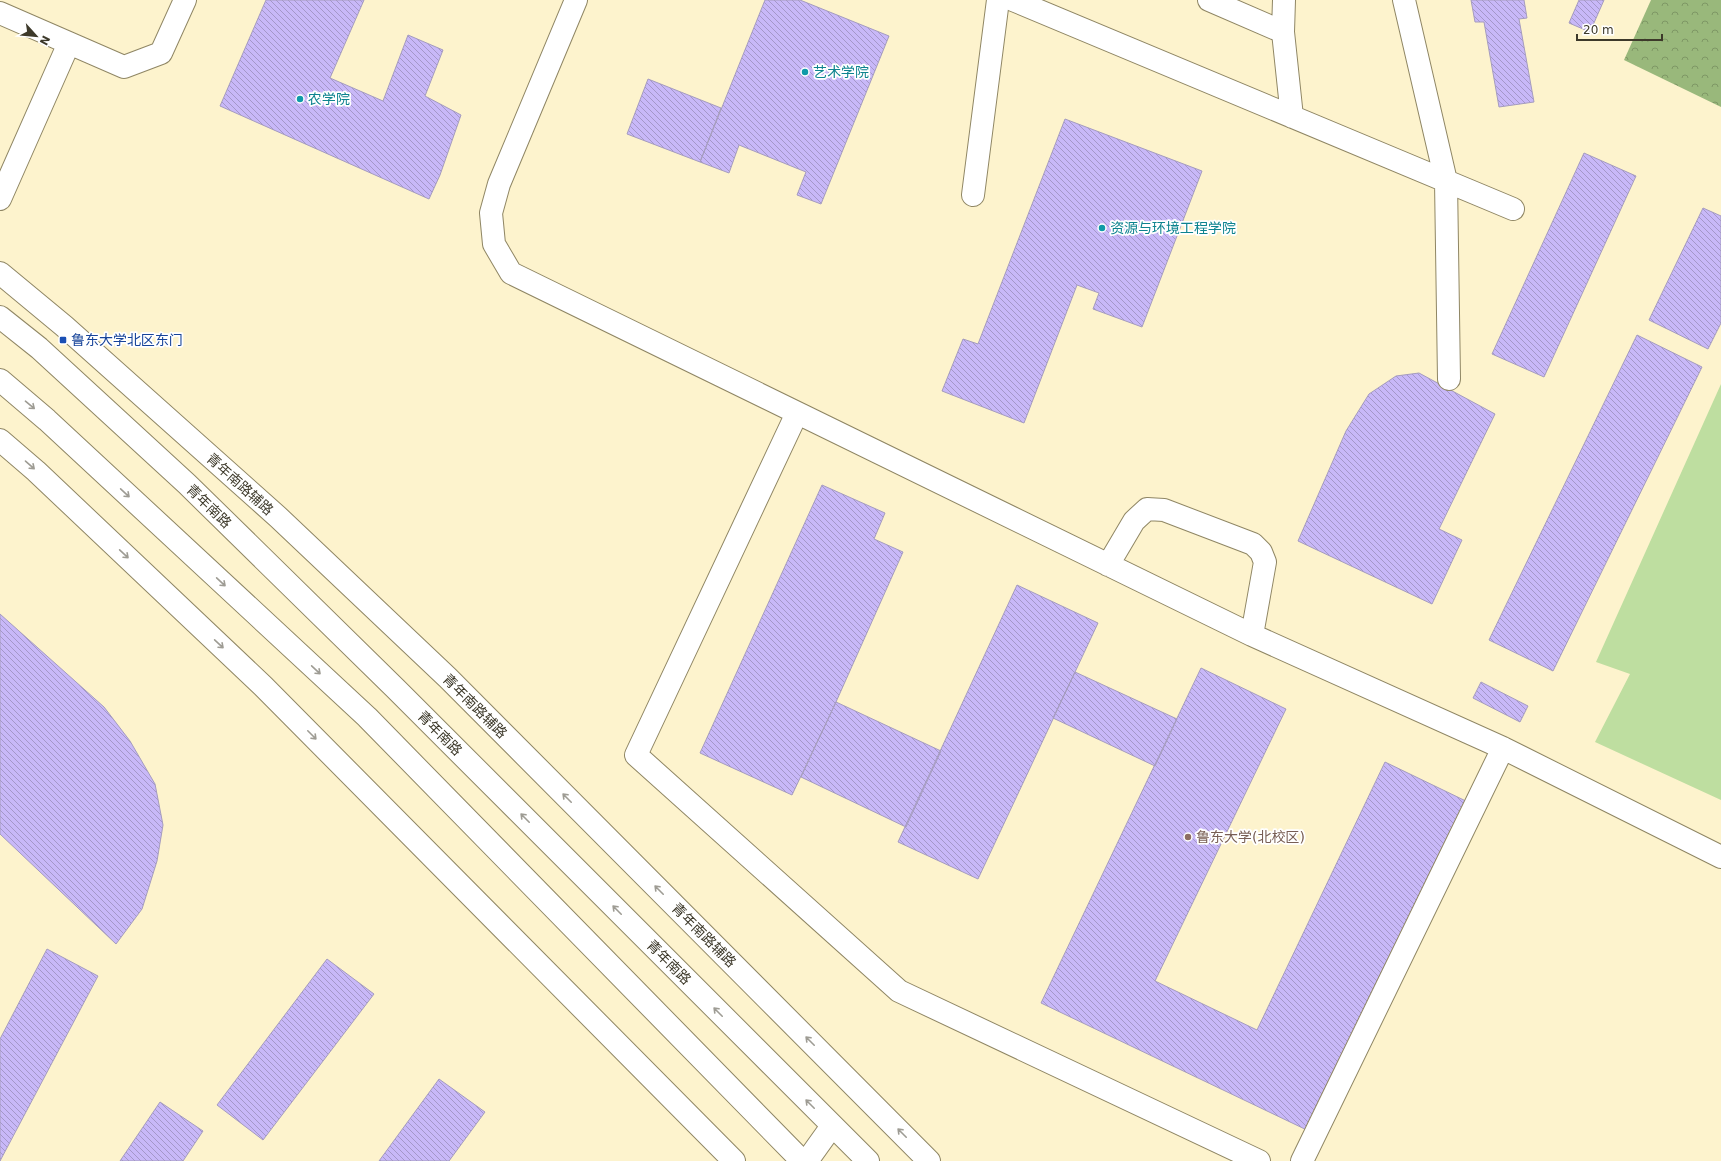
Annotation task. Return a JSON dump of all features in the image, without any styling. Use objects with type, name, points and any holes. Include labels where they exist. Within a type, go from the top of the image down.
[{"type":"main road","points":[[1,15],[124,67],[161,52],[185,0]]},
{"type":"main road","points":[[576,0],[499,184],[491,213],[494,244],[511,273],[1252,635],[1503,748],[1721,857]]},
{"type":"main road","points":[[973,195],[998,0]]},
{"type":"main road","points":[[1013,0],[1053,8],[1292,117],[1513,209]]},
{"type":"main road","points":[[1209,0],[1283,32]]},
{"type":"main road","points":[[1284,0],[1283,32],[1292,117]]},
{"type":"main road","points":[[1404,0],[1446,181],[1449,379]]},
{"type":"main road","points":[[0,198],[69,43]]},
{"type":"main road","name":"青年南路辅路","points":[[0,273],[64,326],[278,517],[442,673],[930,1161]]},
{"type":"main road","name":"青年南路","points":[[0,317],[38,348],[187,484],[396,689],[868,1161]]},
{"type":"main road","points":[[0,380],[47,420],[367,717],[802,1161]]},
{"type":"main road","points":[[797,413],[636,755],[899,991],[1259,1161]]},
{"type":"main road","points":[[0,440],[36,471],[264,686],[734,1161]]},
{"type":"main road","points":[[1108,565],[1134,520],[1147,509],[1164,510],[1253,544],[1261,552],[1265,562],[1252,635]]},
{"type":"main road","points":[[1302,1161],[1503,748]]},
{"type":"main road","points":[[807,1161],[832,1126]]},
{"type":"green space","points":[[1651,0],[1721,0],[1721,107],[1624,60]]},
{"type":"green space","points":[[1721,384],[1721,800],[1595,742],[1630,674],[1596,662]]},
{"type":"building","name":"农学院","points":[[266,0],[364,0],[330,78],[383,101],[408,35],[443,50],[425,96],[461,115],[440,175],[429,199],[220,106]]},
{"type":"building","name":"艺术学院","points":[[765,0],[800,0],[889,36],[821,204],[797,195],[806,172],[739,145],[729,173],[700,162]]},
{"type":"building","points":[[1471,0],[1524,0],[1527,18],[1519,19],[1534,102],[1499,107],[1484,22],[1475,22]]},
{"type":"building","points":[[1579,0],[1604,0],[1590,32],[1569,23]]},
{"type":"building","points":[[648,79],[721,108],[700,162],[627,134]]},
{"type":"building","name":"资源与环境工程学院","points":[[1065,119],[1202,171],[1142,327],[1093,309],[1099,293],[1077,285],[1024,423],[942,391],[963,339],[978,344]]},
{"type":"building","points":[[1584,153],[1636,176],[1544,377],[1492,354]]},
{"type":"building","points":[[1703,208],[1721,216],[1721,323],[1708,349],[1649,320]]},
{"type":"building","points":[[1637,335],[1702,367],[1553,671],[1489,640]]},
{"type":"building","points":[[1419,373],[1495,414],[1439,529],[1462,540],[1432,604],[1298,541],[1346,431],[1369,394],[1396,376]]},
{"type":"building","points":[[822,485],[885,513],[874,539],[903,552],[836,702],[792,795],[700,753]]},
{"type":"building","points":[[1017,585],[1098,623],[978,879],[898,842]]},
{"type":"building","points":[[0,614],[104,707],[130,741],[155,784],[163,825],[157,861],[142,909],[116,944],[0,834]]},
{"type":"building","points":[[1201,668],[1286,709],[1155,981],[1257,1030],[1385,762],[1470,803],[1311,1132],[1041,1003]]},
{"type":"building","points":[[1075,672],[1177,719],[1155,766],[1053,718]]},
{"type":"building","points":[[1481,682],[1528,706],[1520,722],[1473,698]]},
{"type":"building","points":[[836,702],[941,751],[906,827],[801,777]]},
{"type":"building","points":[[47,949],[98,976],[0,1161],[0,1039]]},
{"type":"building","points":[[327,959],[374,994],[263,1140],[217,1105]]},
{"type":"building","points":[[439,1079],[485,1112],[449,1161],[379,1161]]},
{"type":"building","points":[[160,1102],[203,1131],[183,1161],[120,1161]]},
{"type":"place","name":"艺术学院","points":[[805,72]]},
{"type":"place","name":"农学院","points":[[300,99]]},
{"type":"place","name":"资源与环境工程学院","points":[[1102,228]]},
{"type":"place","name":"鲁东大学北区东门","points":[[63,340]]},
{"type":"place","name":"鲁东大学(北校区)","points":[[1188,837]]}]
